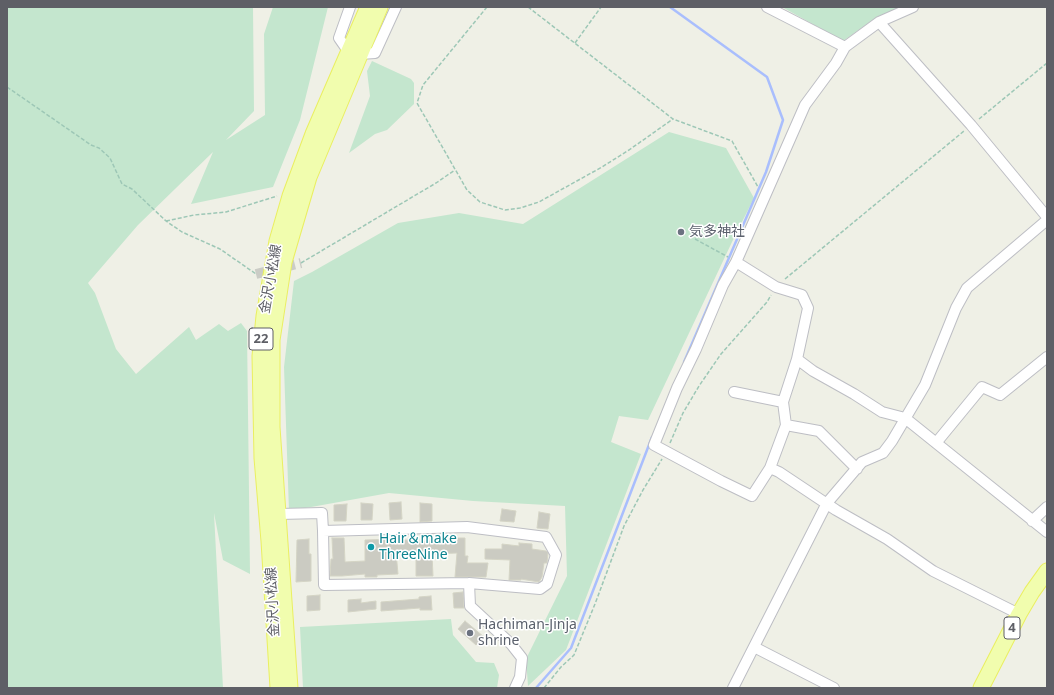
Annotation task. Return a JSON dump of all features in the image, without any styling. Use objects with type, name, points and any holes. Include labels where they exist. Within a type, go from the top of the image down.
[{"type":"main road","name":"金沢小松線","points":[[290,688],[272,427],[272,340],[284,262],[309,177],[354,53],[368,7]]},
{"type":"main road","name":"金沢小松線","points":[[278,688],[270,541],[262,458],[260,356],[264,316],[277,242],[290,196],[313,134],[354,53],[380,7]]},
{"type":"main road","name":"4","points":[[981,688],[1019,614],[1047,571]]},
{"type":"street","points":[[350,7],[339,38],[354,53],[375,53],[396,7]]},
{"type":"street","points":[[767,7],[845,47]]},
{"type":"street","points":[[736,262],[776,287],[802,295],[808,308],[797,359],[783,402],[786,425],[770,468],[752,496],[654,445],[677,388],[696,350],[723,285],[736,262],[805,105],[836,63],[845,47],[879,22],[914,7]]},
{"type":"street","points":[[733,688],[826,503],[862,462],[883,453],[892,441],[924,385],[956,308],[967,288],[1047,218],[971,125],[879,22]]},
{"type":"street","points":[[936,442],[982,387],[1000,395],[1047,357]]},
{"type":"street","points":[[797,359],[813,371],[882,412],[905,418],[1047,532]]},
{"type":"street","points":[[734,392],[783,402]]},
{"type":"street","points":[[786,425],[820,431],[857,469]]},
{"type":"street","points":[[770,468],[836,510],[887,539],[933,571],[1019,614]]},
{"type":"street","points":[[1032,521],[1047,507]]},
{"type":"street","points":[[279,514],[322,513],[324,585],[469,583],[540,589],[546,584],[556,555],[546,537],[467,527],[323,531]]},
{"type":"street","points":[[469,583],[470,606],[512,644],[522,658],[520,677],[514,688]]},
{"type":"street","points":[[754,647],[834,688]]},
{"type":"path","points":[[487,7],[423,84],[417,103],[467,190],[480,202],[504,210],[520,208],[539,202],[602,167],[673,119]]},
{"type":"path","points":[[528,7],[673,119],[732,141],[764,197]]},
{"type":"path","points":[[575,43],[601,7]]},
{"type":"path","points":[[544,688],[574,654],[595,604],[624,526],[643,490],[667,452],[683,413],[721,354],[766,302],[776,287],[1047,62]]},
{"type":"path","points":[[7,87],[91,145],[99,148],[110,158],[122,184],[132,189],[166,221],[182,232],[220,249],[256,274]]},
{"type":"path","points":[[301,263],[436,183],[455,170]]},
{"type":"path","points":[[166,221],[194,215],[226,212],[282,195]]},
{"type":"path","points":[[695,239],[736,262]]},
{"type":"green space","points":[[7,7],[253,7],[254,111],[226,140],[265,115],[264,34],[273,7],[328,7],[300,120],[273,187],[191,204],[213,152],[138,225],[88,283],[95,293],[116,349],[136,374],[189,327],[196,340],[219,324],[228,331],[241,323],[247,331],[250,574],[223,560],[214,513],[223,688],[7,688]]},
{"type":"green space","points":[[782,7],[902,7],[877,17],[843,41]]},
{"type":"green space","points":[[372,61],[411,79],[414,83],[414,104],[387,130],[375,134],[349,153],[370,96],[367,71]]},
{"type":"green space","points":[[669,132],[726,148],[754,198],[648,420],[619,416],[611,442],[641,454],[566,650],[528,686],[526,659],[567,576],[565,506],[473,501],[389,493],[289,511],[284,367],[294,281],[398,223],[459,213],[523,224]]},
{"type":"green space","points":[[451,619],[453,635],[476,662],[494,663],[499,675],[497,688],[303,688],[300,627]]},
{"type":"building","points":[[401,502],[402,519],[390,520],[389,503]]},
{"type":"building","points":[[361,503],[373,504],[372,520],[361,520]]},
{"type":"building","points":[[420,503],[432,504],[432,521],[420,522]]},
{"type":"building","points":[[347,504],[346,521],[334,521],[334,505]]},
{"type":"building","points":[[502,509],[516,511],[514,522],[500,521]]},
{"type":"building","points":[[539,512],[550,514],[548,529],[537,528]]},
{"type":"building","points":[[332,538],[344,538],[345,562],[365,561],[365,540],[395,539],[413,540],[413,542],[432,541],[432,543],[454,542],[455,538],[465,538],[465,556],[468,556],[467,563],[488,563],[486,577],[455,577],[457,553],[432,554],[433,576],[416,576],[416,552],[396,552],[398,574],[377,575],[377,577],[365,577],[365,574],[330,576],[331,559],[333,559]]},
{"type":"building","points":[[309,539],[309,554],[311,554],[311,581],[296,582],[297,540]]},
{"type":"building","points":[[519,543],[532,544],[532,549],[546,551],[548,553],[547,563],[544,563],[542,577],[539,582],[521,579],[509,580],[510,560],[485,559],[485,549],[502,549],[502,544],[519,546]]},
{"type":"building","points":[[463,592],[464,608],[454,608],[453,593]]},
{"type":"building","points":[[320,595],[320,610],[307,611],[307,596]]},
{"type":"building","points":[[431,596],[432,610],[420,610],[420,608],[381,611],[381,602],[419,599],[419,597]]},
{"type":"building","points":[[361,599],[361,603],[376,601],[376,609],[348,612],[348,600]]},
{"type":"building","points":[[465,621],[484,637],[476,645],[458,629]]},
{"type":"waterway","points":[[670,7],[767,77],[783,120],[766,172],[684,362]]},
{"type":"waterway","points":[[536,688],[571,648],[652,437]]},
{"type":"tunnel","points":[[256,274],[301,263]]},
{"type":"place","name":"気多神社","points":[[681,232]]},
{"type":"place","name":"Hair＆make ThreeNine","points":[[371,547]]},
{"type":"place","name":"Hachiman-Jinja shrine","points":[[470,633]]}]
